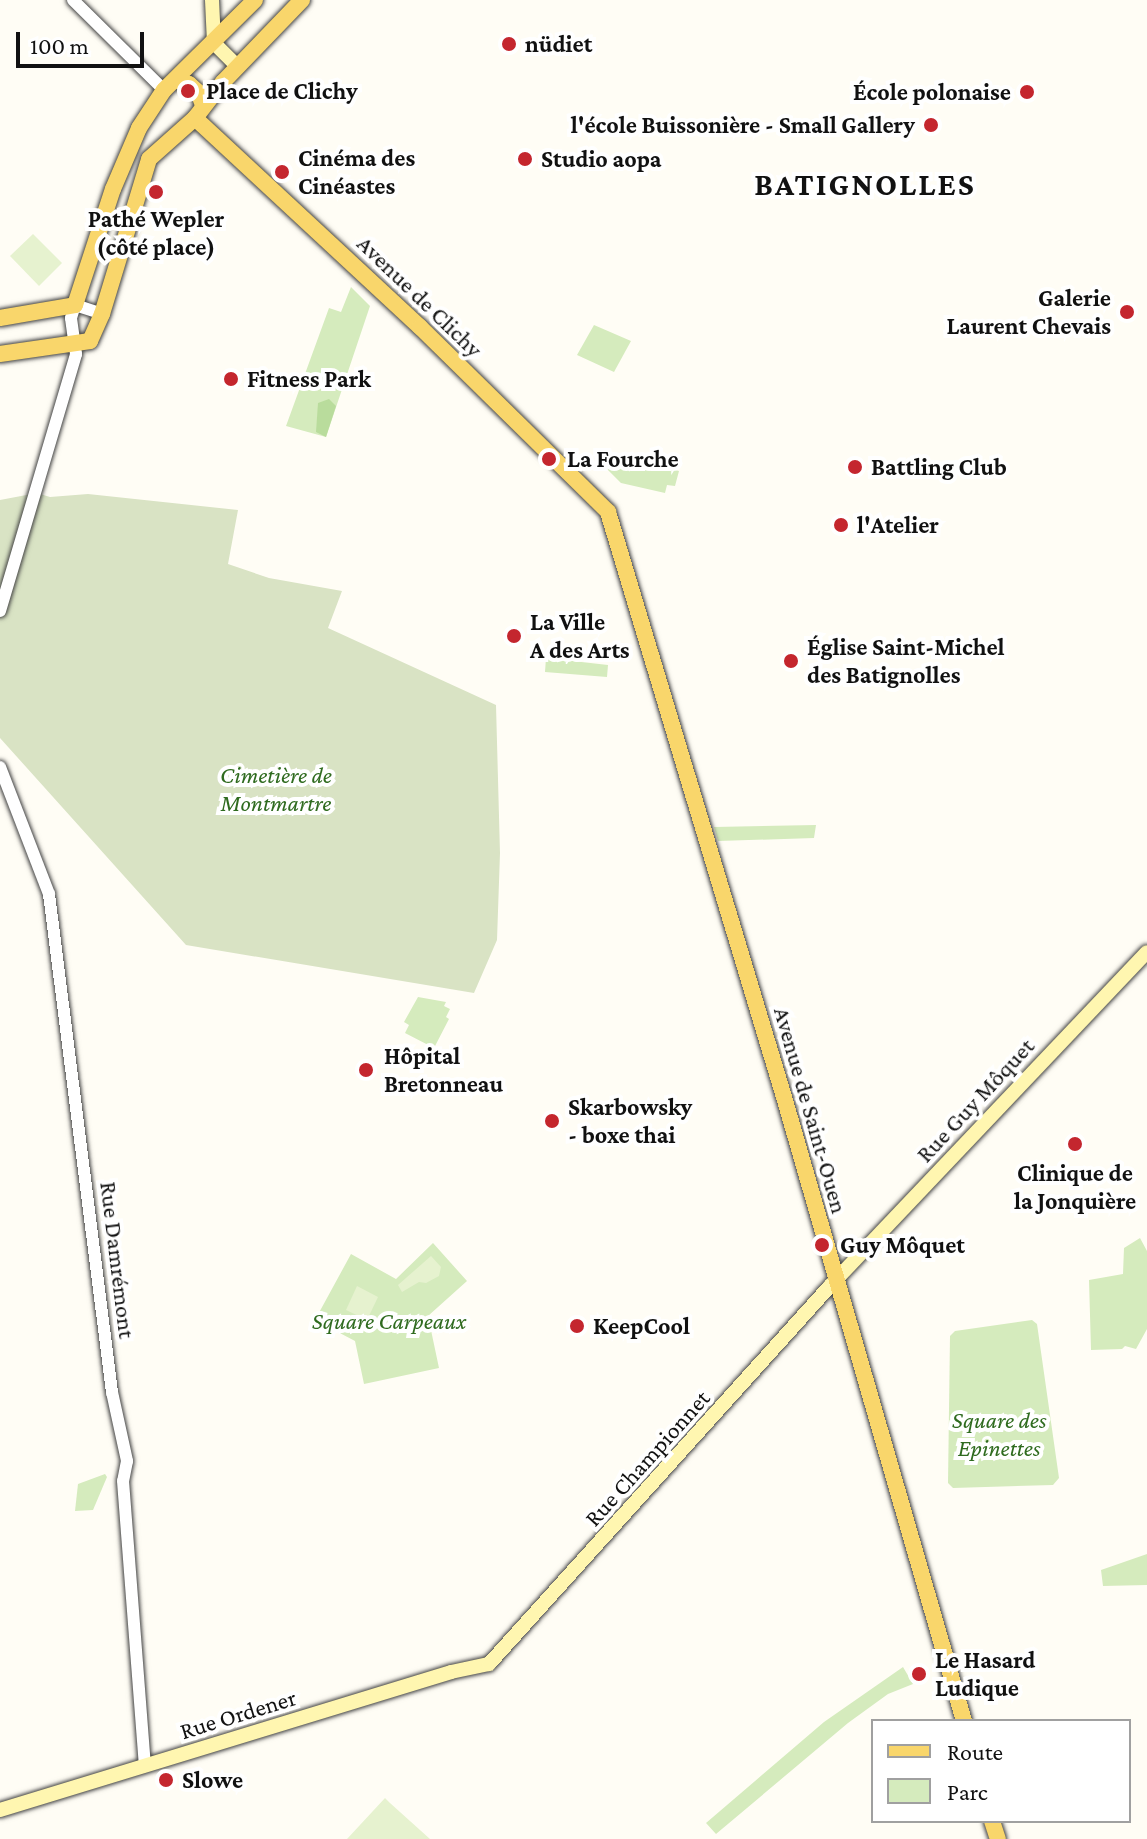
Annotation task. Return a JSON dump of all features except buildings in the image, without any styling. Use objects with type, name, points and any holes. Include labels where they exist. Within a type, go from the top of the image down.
[{"type":"main road","points":[[212,0],[214,43],[238,67]]},
{"type":"main road","points":[[0,318],[75,305],[123,161],[139,128],[166,91],[255,0]]},
{"type":"main road","points":[[0,354],[80,346],[102,314],[149,159],[194,116],[302,0]]},
{"type":"main road","points":[[166,91],[185,81],[198,92],[194,116]]},
{"type":"main road","points":[[166,91],[164,116],[194,116]]},
{"type":"main road","name":"Avenue de Clichy","points":[[194,116],[420,327],[608,512]]},
{"type":"main road","name":"Avenue de Saint-Ouen","points":[[608,512],[784,1097],[963,1719]]},
{"type":"main road","name":"Rue Guy Môquet","points":[[836,1281],[1147,952]]},
{"type":"main road","name":"Rue Championnet","points":[[489,1664],[836,1281]]},
{"type":"main road","name":"Rue Ordener","points":[[0,1810],[451,1672],[489,1664]]},
{"type":"street","points":[[73,0],[166,91]]},
{"type":"street","points":[[0,611],[80,346],[71,318],[75,305],[102,314]]},
{"type":"street","name":"Rue Damrémont","points":[[0,767],[49,894],[112,1392],[127,1461],[123,1481],[145,1766]]},
{"type":"green space","points":[[33,234],[62,263],[39,286],[10,256]]},
{"type":"green space","points":[[351,287],[370,306],[326,437],[286,426],[329,308],[341,312]]},
{"type":"green space","points":[[594,325],[631,341],[614,372],[577,355]]},
{"type":"green space","points":[[329,399],[336,406],[326,437],[316,432],[318,403]]},
{"type":"green space","points":[[619,458],[679,471],[675,486],[667,485],[665,493],[621,483],[607,469],[609,463],[618,464]]},
{"type":"green space","name":"Cimetière de Montmartre","points":[[37,493],[50,497],[88,494],[238,510],[228,564],[269,578],[342,591],[328,628],[496,705],[500,853],[497,940],[474,993],[186,945],[0,738],[0,500]]},
{"type":"green space","points":[[546,658],[608,665],[607,677],[545,672]]},
{"type":"green space","points":[[816,825],[814,838],[718,841],[714,827]]},
{"type":"green space","points":[[418,997],[446,1002],[444,1006],[450,1009],[446,1017],[449,1019],[434,1048],[405,1033],[409,1025],[404,1022]]},
{"type":"green space","points":[[1140,1238],[1147,1251],[1147,1329],[1136,1349],[1125,1346],[1122,1349],[1091,1350],[1089,1280],[1123,1274],[1124,1248]]},
{"type":"green space","name":"Square Carpeaux","points":[[433,1243],[467,1281],[428,1316],[439,1368],[364,1384],[355,1341],[315,1320],[351,1254],[396,1279]]},
{"type":"green space","points":[[431,1256],[441,1267],[439,1276],[426,1283],[419,1282],[402,1292],[398,1285]]},
{"type":"green space","points":[[357,1286],[378,1297],[367,1320],[346,1310]]},
{"type":"green space","name":"Square des Epinettes","points":[[1032,1320],[1037,1324],[1059,1478],[1053,1485],[953,1488],[948,1483],[950,1336],[955,1331]]},
{"type":"green space","points":[[105,1474],[107,1477],[93,1510],[75,1511],[78,1484]]},
{"type":"green space","points":[[1147,1554],[1147,1585],[1103,1586],[1101,1570]]},
{"type":"green space","points":[[903,1667],[913,1684],[888,1694],[848,1723],[716,1834],[706,1823],[824,1722]]},
{"type":"green space","points":[[385,1798],[390,1803],[430,1839],[347,1839]]},
{"type":"place","name":"nüdiet","points":[[509,44]]},
{"type":"place","name":"Place de Clichy","points":[[188,91]]},
{"type":"place","name":"École polonaise","points":[[1027,92]]},
{"type":"place","name":"l'école Buissonière - Small Gallery","points":[[931,125]]},
{"type":"place","name":"Studio aopa","points":[[525,159]]},
{"type":"place","name":"Cinéma des Cinéastes","points":[[282,172]]},
{"type":"place","name":"Pathé Wepler (côté place)","points":[[156,192]]},
{"type":"place","name":"Galerie Laurent Chevais","points":[[1127,312]]},
{"type":"place","name":"Fitness Park","points":[[231,379]]},
{"type":"place","name":"La Fourche","points":[[549,459]]},
{"type":"place","name":"Battling Club","points":[[855,467]]},
{"type":"place","name":"l'Atelier","points":[[841,525]]},
{"type":"place","name":"La Ville A des Arts","points":[[514,636]]},
{"type":"place","name":"Église Saint-Michel des Batignolles","points":[[791,661]]},
{"type":"place","name":"Hôpital Bretonneau","points":[[366,1070]]},
{"type":"place","name":"Skarbowsky - boxe thai","points":[[552,1121]]},
{"type":"place","name":"Clinique de la Jonquière","points":[[1075,1144]]},
{"type":"place","name":"Guy Môquet","points":[[822,1245]]},
{"type":"place","name":"KeepCool","points":[[577,1326]]},
{"type":"place","name":"Le Hasard Ludique","points":[[919,1674]]},
{"type":"place","name":"Slowe","points":[[166,1780]]},
{"type":"district","name":"BATIGNOLLES","points":[[865,184]]}]
